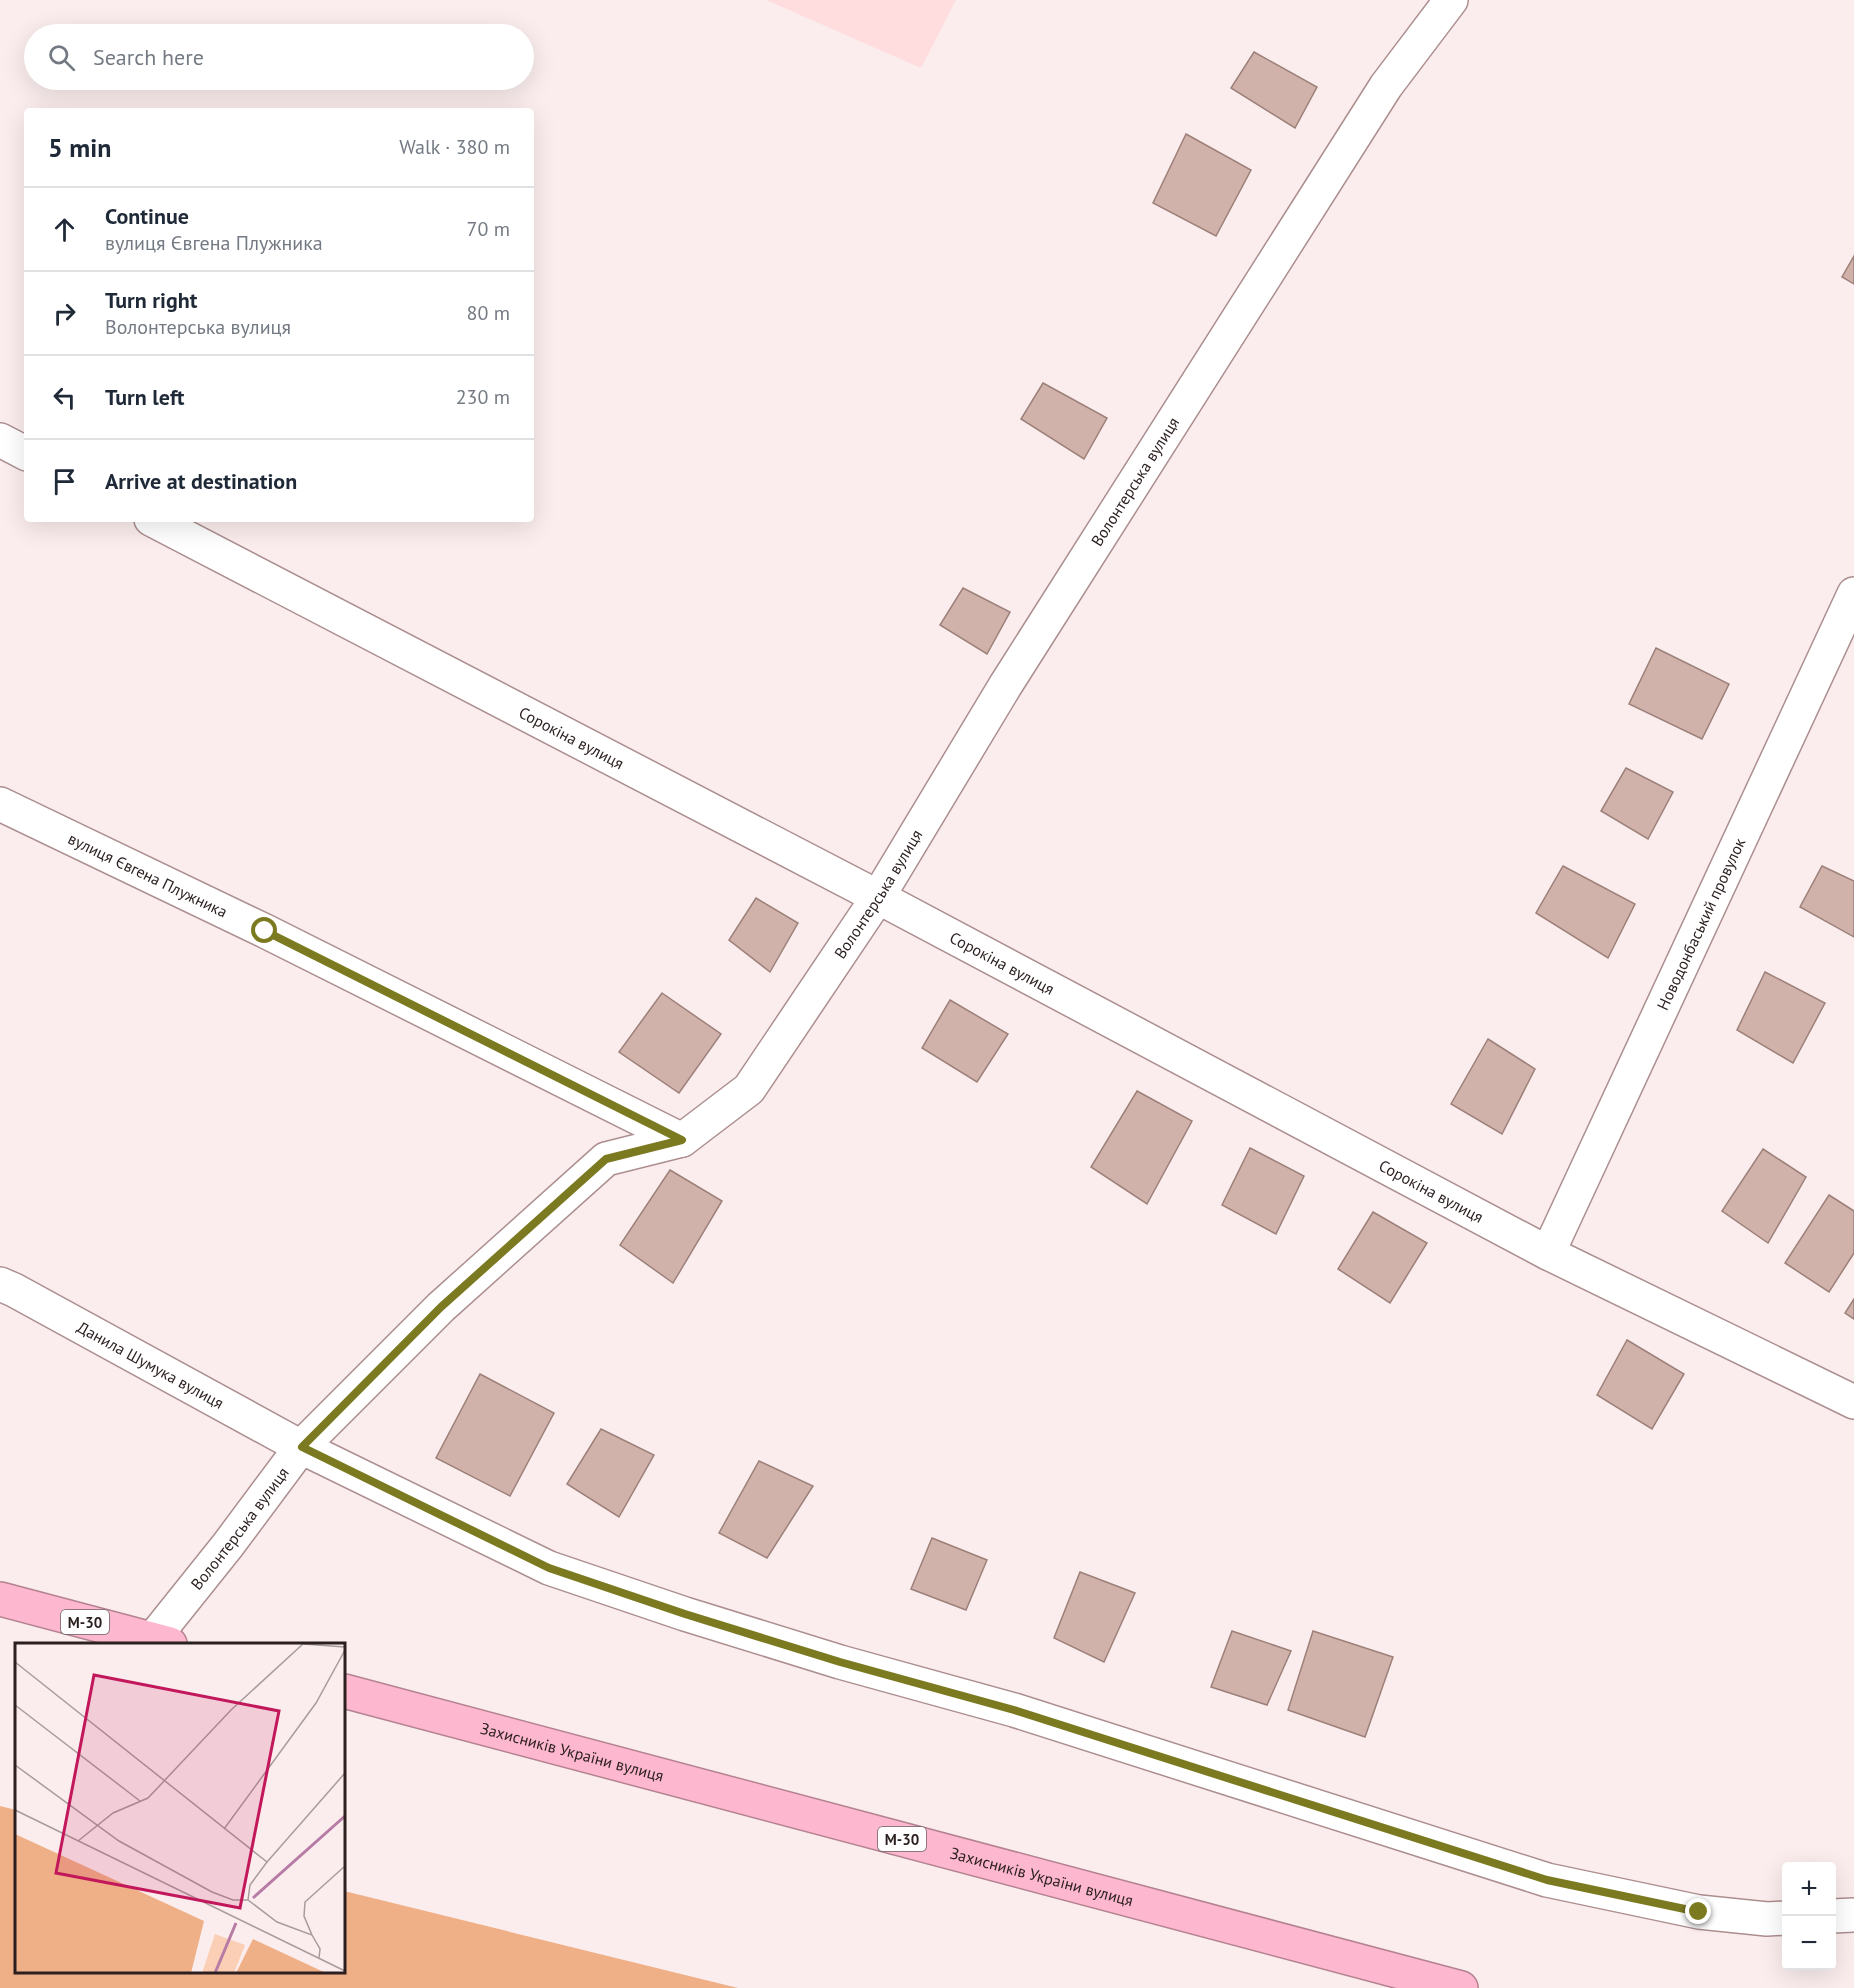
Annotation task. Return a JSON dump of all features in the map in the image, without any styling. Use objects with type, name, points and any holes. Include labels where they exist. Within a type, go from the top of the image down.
[{"type":"highway","name":"М-30","points":[[0,1599],[161,1642]]},
{"type":"highway","name":"Захисників України вулиця","points":[[345,1691],[1461,1988]]},
{"type":"street","name":"Волонтерська вулиця","points":[[161,1642],[228,1545],[302,1447],[441,1307],[606,1159],[682,1140],[749,1089],[878,897],[1005,686],[1386,86],[1451,0]]},
{"type":"street","points":[[0,440],[24,452]]},
{"type":"street","name":"Сорокіна вулиця","points":[[157,522],[878,897],[1548,1253],[1854,1402]]},
{"type":"street","name":"Новодонбаський провулок","points":[[1548,1253],[1854,594]]},
{"type":"street","name":"вулиця Євгена Плужника","points":[[0,804],[265,931],[682,1140]]},
{"type":"street","name":"Данила Шумука вулиця","points":[[0,1284],[302,1447],[549,1568],[685,1614],[840,1662],[1014,1710],[1547,1880],[1699,1912],[1782,1918]]},
{"type":"street","points":[[1836,1916],[1854,1915]]},
{"type":"shaded area","points":[[766,0],[956,0],[921,68]]},
{"type":"shaded area","points":[[0,1806],[15,1810],[15,1973],[345,1973],[345,1891],[738,1988],[0,1988]]},
{"type":"building","points":[[1254,52],[1317,87],[1295,128],[1231,88]]},
{"type":"building","points":[[1186,134],[1251,170],[1216,236],[1153,203]]},
{"type":"building","points":[[1854,256],[1854,284],[1842,277]]},
{"type":"building","points":[[1043,383],[1107,418],[1084,459],[1021,419]]},
{"type":"building","points":[[963,588],[1010,612],[987,654],[940,625]]},
{"type":"building","points":[[1656,648],[1729,684],[1702,739],[1629,704]]},
{"type":"building","points":[[1626,768],[1673,792],[1648,839],[1601,811]]},
{"type":"building","points":[[1563,866],[1635,904],[1608,958],[1536,913]]},
{"type":"building","points":[[1822,866],[1854,881],[1854,937],[1800,907]]},
{"type":"building","points":[[756,898],[798,923],[770,972],[729,940]]},
{"type":"building","points":[[1765,972],[1825,1003],[1793,1063],[1737,1030]]},
{"type":"building","points":[[662,993],[721,1034],[679,1093],[619,1052]]},
{"type":"building","points":[[950,1000],[1008,1034],[977,1082],[922,1048]]},
{"type":"building","points":[[1488,1039],[1535,1069],[1502,1134],[1451,1104]]},
{"type":"building","points":[[1137,1091],[1192,1121],[1147,1204],[1091,1167]]},
{"type":"building","points":[[1250,1148],[1304,1176],[1276,1234],[1222,1205]]},
{"type":"building","points":[[1763,1149],[1806,1177],[1768,1243],[1722,1211]]},
{"type":"building","points":[[670,1170],[722,1201],[673,1283],[620,1245]]},
{"type":"building","points":[[1829,1195],[1854,1211],[1854,1253],[1829,1292],[1785,1263]]},
{"type":"building","points":[[1373,1212],[1427,1243],[1390,1303],[1338,1269]]},
{"type":"building","points":[[1854,1299],[1854,1319],[1845,1313]]},
{"type":"building","points":[[1627,1340],[1684,1374],[1652,1429],[1597,1395]]},
{"type":"building","points":[[480,1374],[554,1413],[510,1496],[436,1458]]},
{"type":"building","points":[[601,1429],[654,1455],[619,1517],[567,1484]]},
{"type":"building","points":[[759,1461],[813,1486],[767,1558],[719,1533]]},
{"type":"building","points":[[932,1538],[987,1560],[966,1610],[911,1589]]},
{"type":"building","points":[[1080,1572],[1135,1593],[1104,1662],[1054,1638]]},
{"type":"building","points":[[1232,1631],[1291,1651],[1267,1705],[1211,1687]]},
{"type":"building","points":[[1313,1631],[1393,1657],[1365,1737],[1288,1710]]},
{"type":"route","points":[[265,931],[682,1140],[606,1159],[441,1307],[302,1447],[549,1568],[685,1614],[840,1662],[1014,1710],[1547,1880],[1699,1912]]}]
